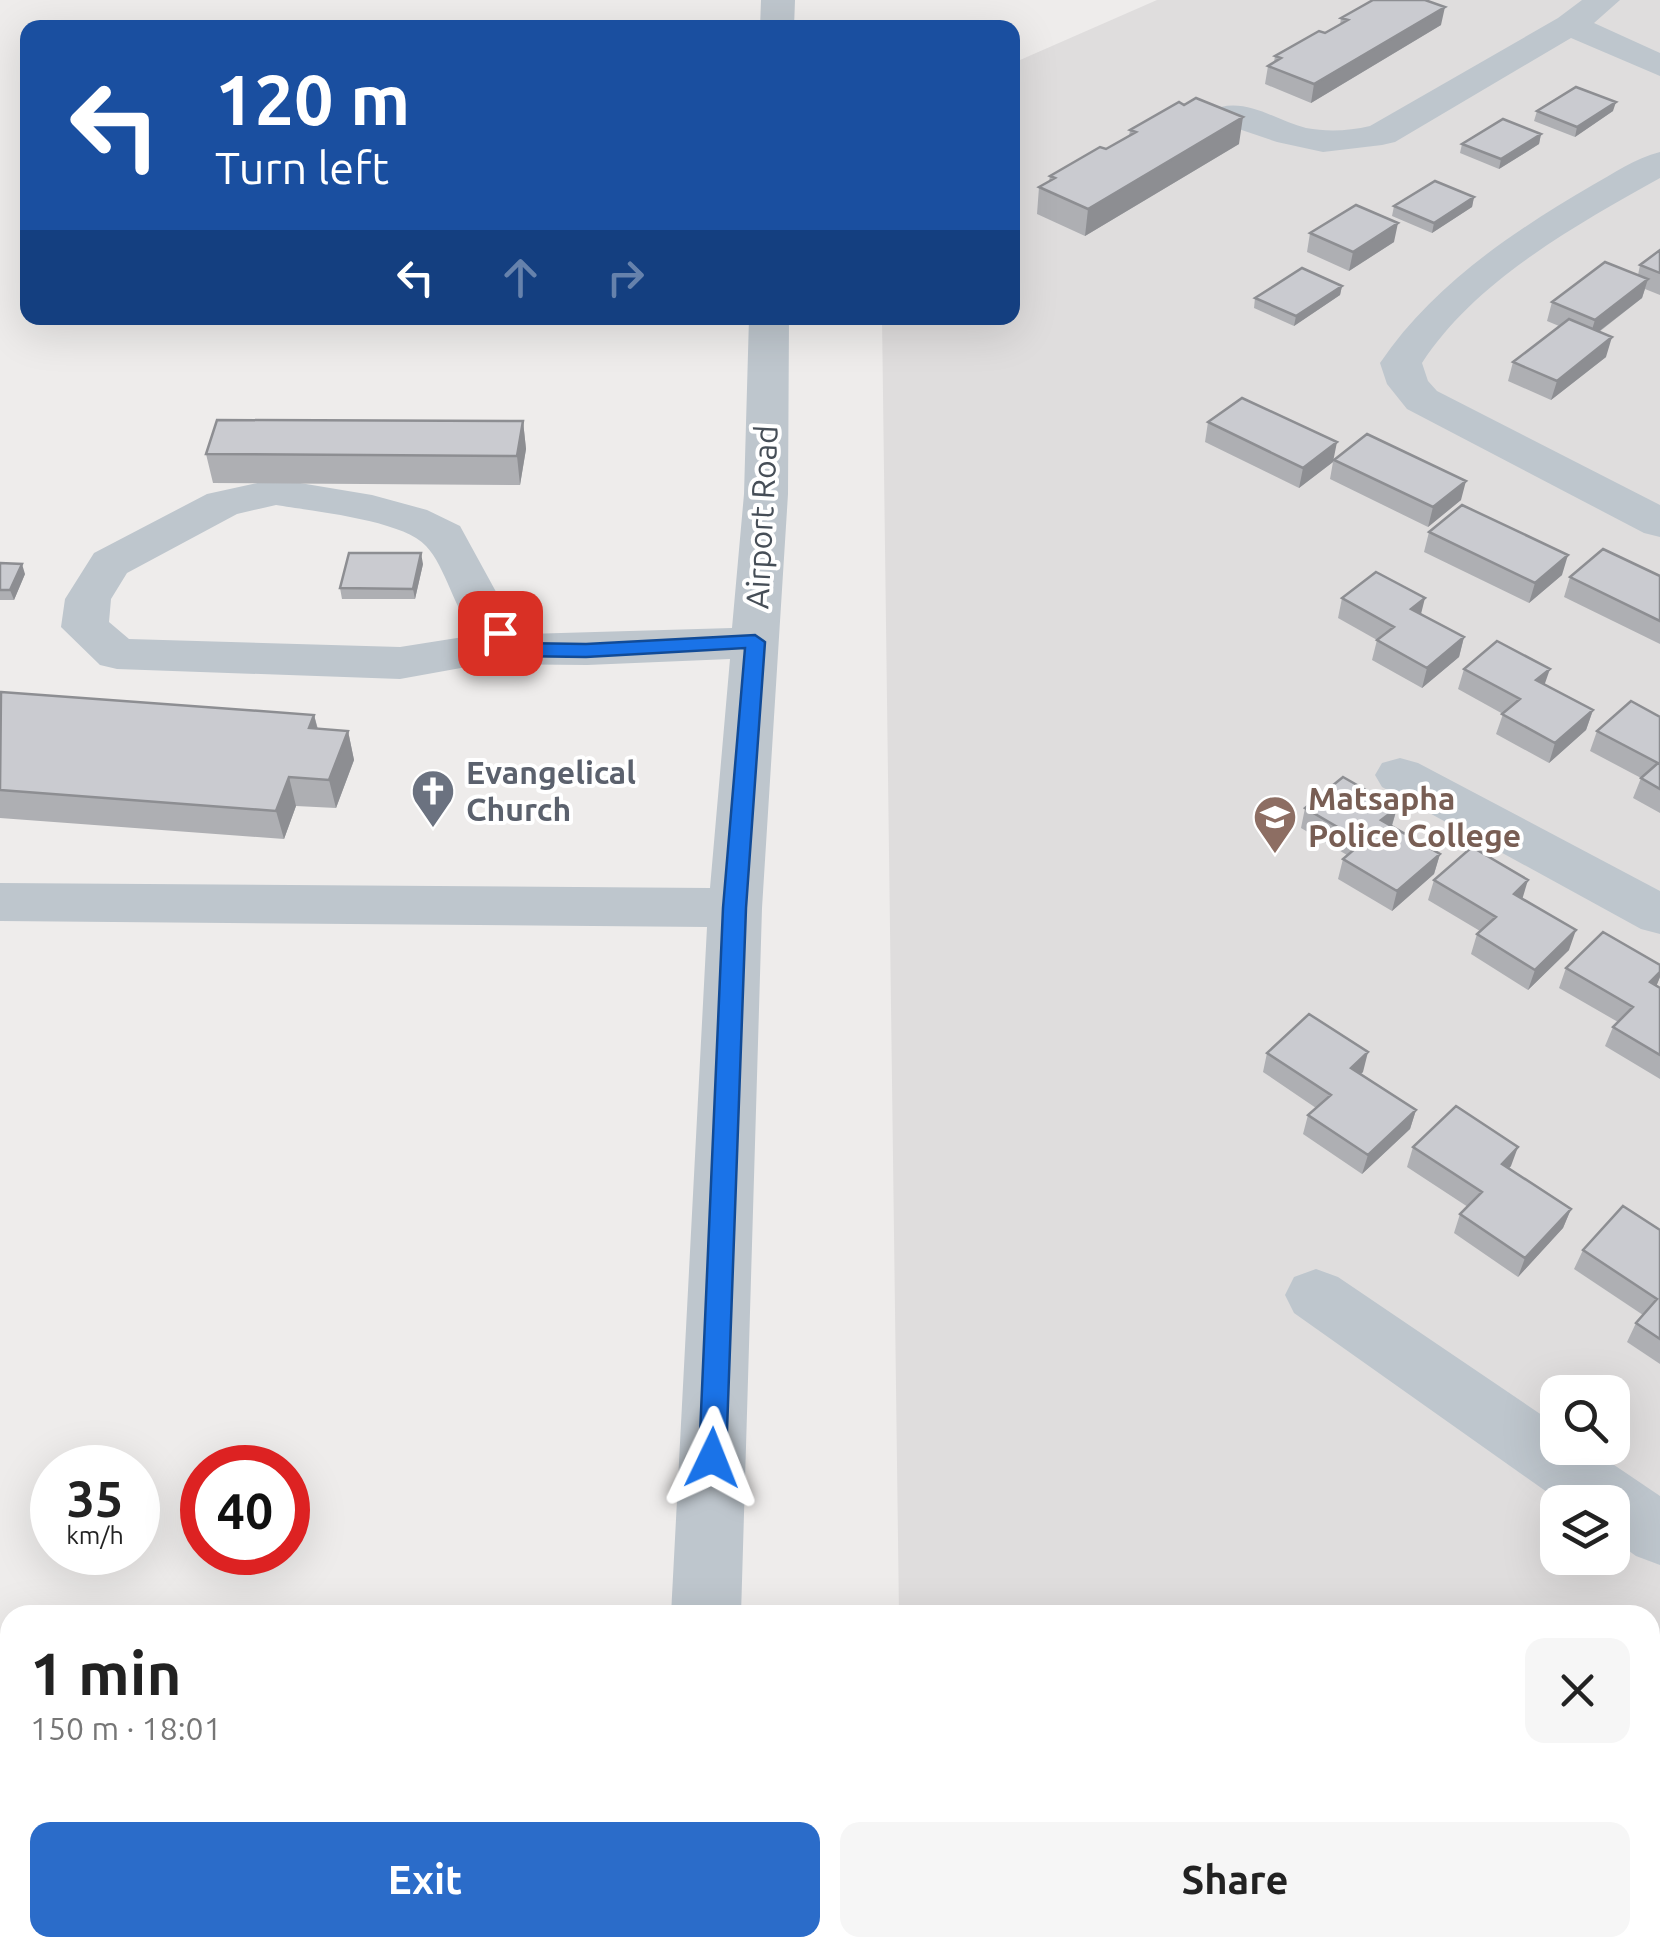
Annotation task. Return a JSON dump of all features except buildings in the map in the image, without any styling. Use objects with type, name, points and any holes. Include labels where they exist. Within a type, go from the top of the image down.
[{"type":"street","points":[[1234,116],[1321,144],[1351,143],[1382,134],[1570,25],[1602,0]]},
{"type":"street","points":[[1570,25],[1660,66]]},
{"type":"street","points":[[1660,163],[1586,202],[1476,283],[1412,341],[1401,363],[1408,384],[1422,400],[1660,523]]},
{"type":"street","name":"Airport Road","points":[[706,1605],[734,908],[766,494],[769,325]]},
{"type":"street","points":[[514,650],[486,617],[444,536],[411,520],[356,504],[276,492],[223,503],[110,564],[88,599],[84,627],[118,654],[400,662],[483,649],[514,650],[586,650],[755,642]]},
{"type":"street","points":[[1400,775],[1660,915]]},
{"type":"street","points":[[0,902],[734,908]]},
{"type":"street","points":[[1316,1295],[1660,1534]]},
{"type":"shaded area","name":"Matsapha Police College","points":[[1157,0],[1660,0],[1660,1605],[899,1605],[882,325],[1020,325],[1020,60]]},
{"type":"place","name":"Evangelical Church","points":[[433,829]]},
{"type":"place","name":"Matsapha Police College","points":[[1275,855]]},
{"type":"route","points":[[500,633],[514,650],[755,642],[734,908],[712,1458]]}]
